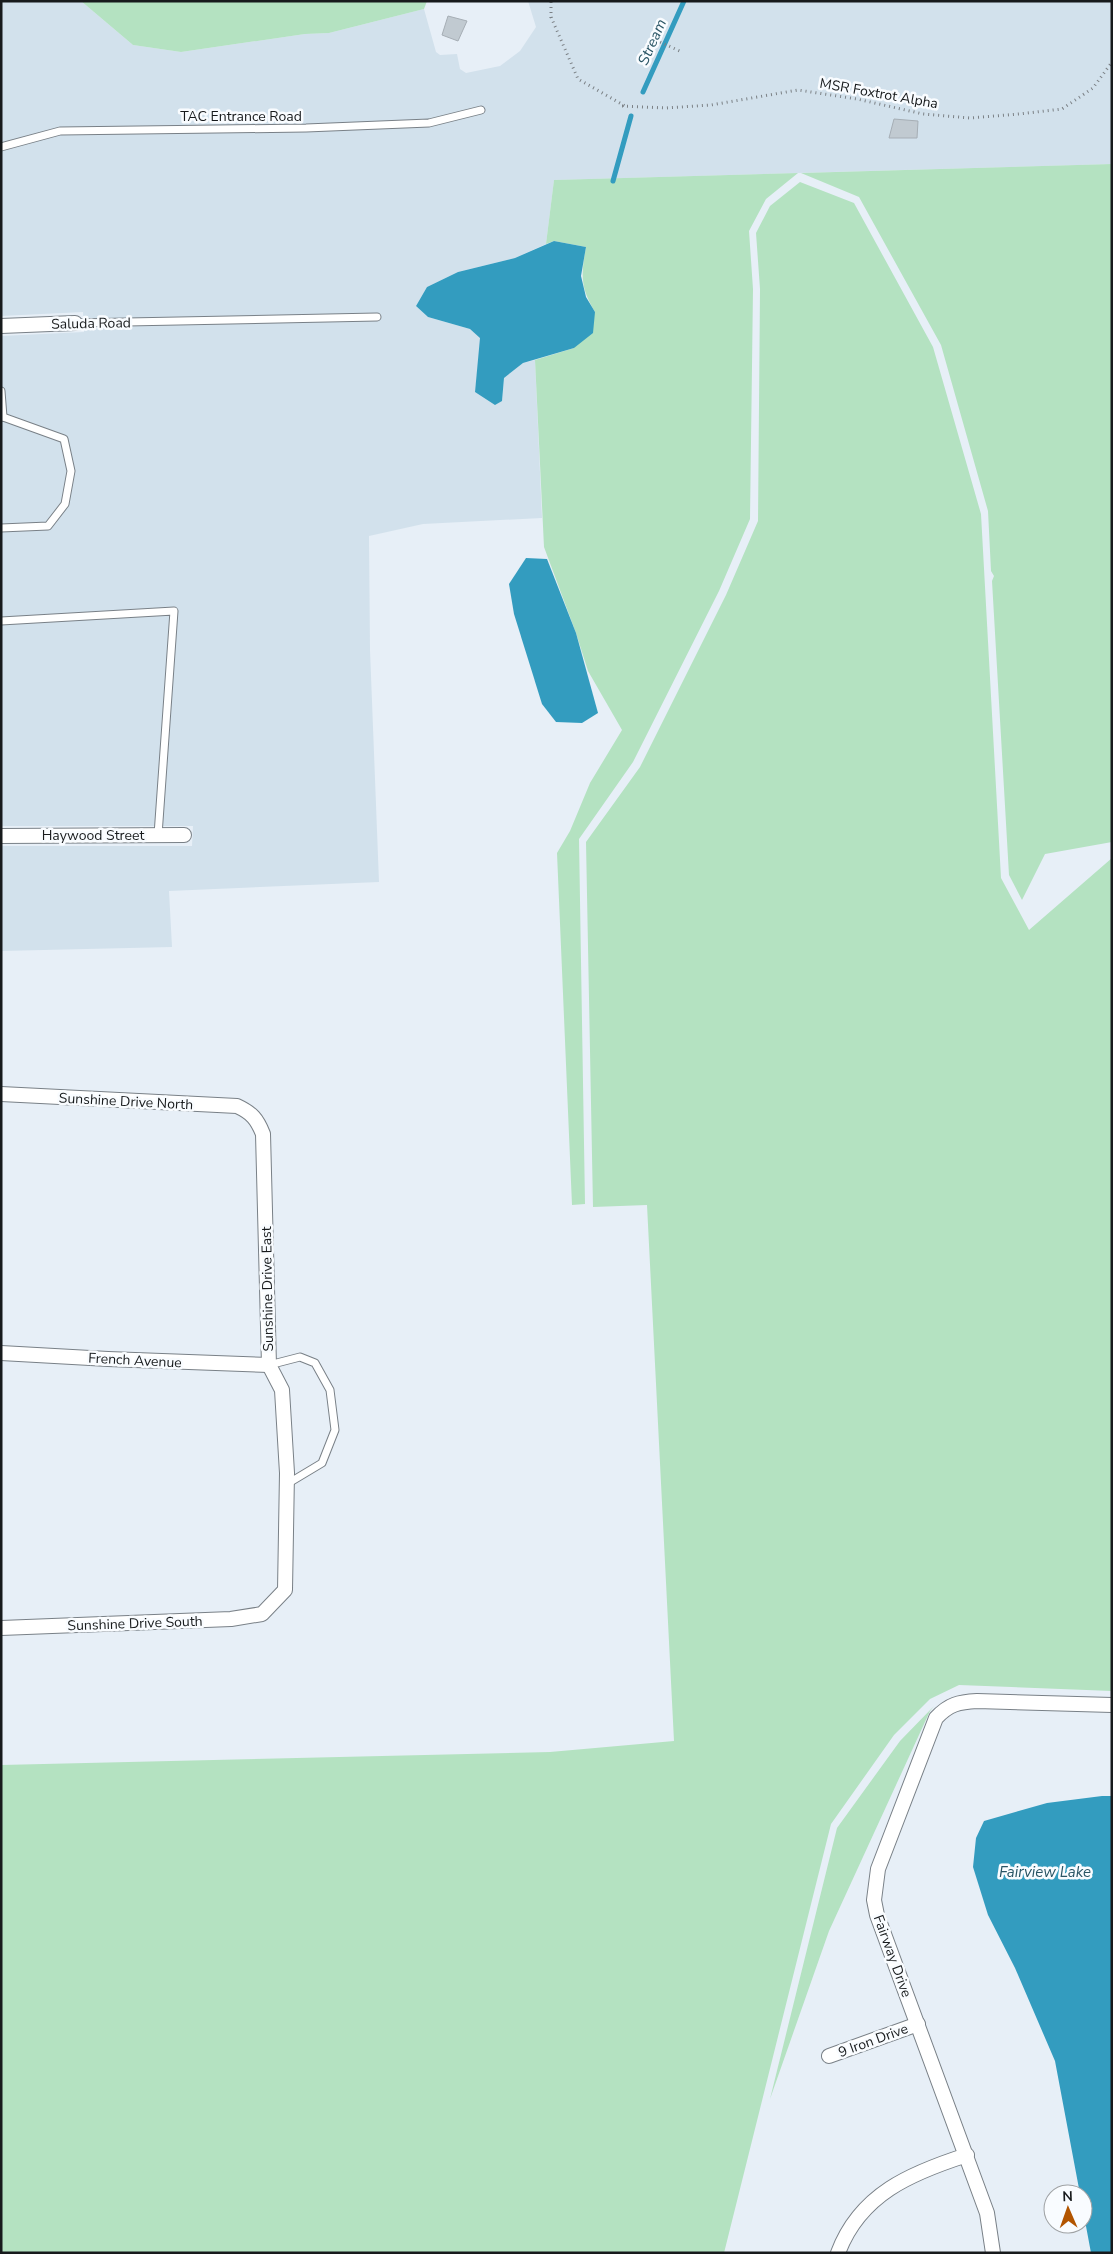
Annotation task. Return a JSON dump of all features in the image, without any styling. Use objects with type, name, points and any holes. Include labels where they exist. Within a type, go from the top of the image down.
[{"type":"street","name":"Saluda Road","points":[[1,326],[75,323]]},
{"type":"street","name":"Haywood Street","points":[[1,836],[184,835]]},
{"type":"street","name":"Sunshine Drive North","points":[[1,1094],[237,1106],[249,1112]]},
{"type":"street","name":"Sunshine Drive East","points":[[249,1112],[257,1120],[263,1134],[269,1365],[282,1390],[287,1484],[285,1590],[267,1611]]},
{"type":"street","name":"French Avenue","points":[[1,1353],[108,1360],[269,1365]]},
{"type":"street","name":"Sunshine Drive South","points":[[1,1628],[231,1619],[262,1614],[267,1611]]},
{"type":"street","name":"Fairway Drive","points":[[993,2253],[987,2213],[877,1915],[874,1886],[878,1869],[936,1718],[945,1708],[958,1702],[1112,1705]]},
{"type":"street","name":"9 Iron Drive","points":[[829,2056],[918,2024]]},
{"type":"street","points":[[838,2253],[843,2238],[862,2212],[893,2184],[933,2166],[967,2155]]},
{"type":"lane","name":"TAC Entrance Road","points":[[1,147],[60,131],[306,128],[429,123],[481,110]]},
{"type":"lane","name":"Saluda Road","points":[[75,323],[377,317]]},
{"type":"lane","points":[[1,391],[2,417],[64,439],[71,471],[65,504],[48,526],[1,528]]},
{"type":"lane","points":[[1,621],[174,611],[158,835]]},
{"type":"lane","points":[[269,1365],[300,1357],[315,1363],[330,1390],[335,1430],[322,1463],[287,1484]]},
{"type":"path","points":[[551,1],[551,19],[578,79],[628,107]]},
{"type":"path","points":[[651,38],[682,52]]},
{"type":"path","name":"MSR Foxtrot Alpha","points":[[622,106],[666,108],[711,104],[798,90],[857,99],[923,114],[970,118],[1019,114],[1062,109],[1093,88],[1112,62]]},
{"type":"shaded area","points":[[1,1],[81,1],[133,45],[181,52],[305,34],[329,33],[424,9],[436,52],[440,55],[457,54],[460,69],[466,73],[500,66],[520,51],[536,27],[528,1],[1112,1],[1112,164],[554,180],[546,244],[515,258],[458,272],[427,287],[416,306],[428,317],[470,329],[481,338],[475,392],[502,401],[504,378],[523,363],[535,360],[542,518],[423,524],[369,536],[370,650],[379,882],[169,891],[172,947],[1,951],[1,846],[192,846],[193,826],[1,826],[1,336],[84,332],[83,312],[1,316]]},
{"type":"green space","points":[[81,1],[427,1],[424,9],[329,33],[305,34],[181,52],[133,45]]},
{"type":"green space","points":[[1112,164],[1112,842],[1045,854],[1022,900],[1009,875],[992,581],[994,576],[991,571],[988,511],[941,345],[859,197],[801,173]]},
{"type":"green space","points":[[798,173],[766,199],[749,231],[753,289],[750,519],[719,591],[633,762],[579,839],[585,1204],[572,1205],[557,853],[570,831],[590,783],[622,730],[588,671],[544,547],[535,360],[574,348],[595,312],[584,288],[583,281],[586,247],[554,241],[546,244],[554,180]]},
{"type":"green space","points":[[800,182],[854,203],[933,347],[981,514],[1001,878],[1029,930],[1112,858],[1112,1691],[959,1685],[930,1699],[894,1735],[831,1824],[724,2253],[1,2253],[1,1765],[550,1752],[674,1741],[647,1205],[593,1207],[586,842],[640,767],[726,595],[758,521],[760,289],[756,233],[770,206]]},
{"type":"green space","points":[[934,1706],[930,1711],[829,1931],[770,2099],[837,1828],[900,1741]]},
{"type":"water","points":[[554,241],[586,247],[581,276],[586,297],[595,312],[593,333],[574,348],[523,363],[504,378],[502,401],[495,405],[475,392],[480,338],[470,329],[428,317],[416,306],[427,287],[458,272],[515,258]]},
{"type":"water","points":[[526,558],[547,559],[576,633],[598,713],[582,723],[556,722],[542,704],[514,614],[509,584]]},
{"type":"water","name":"Fairview Lake","points":[[1112,1796],[1112,2253],[1091,2253],[1087,2234],[1093,2234],[1093,2184],[1078,2184],[1055,2061],[1015,1968],[988,1915],[973,1867],[976,1838],[984,1821],[1047,1803]]},
{"type":"building","points":[[448,16],[467,21],[458,41],[442,35]]},
{"type":"building","points":[[894,119],[918,121],[917,138],[889,138]]},
{"type":"waterway","name":"Stream","points":[[643,92],[684,1]]},
{"type":"waterway","name":"Stream","points":[[613,181],[631,116]]}]
